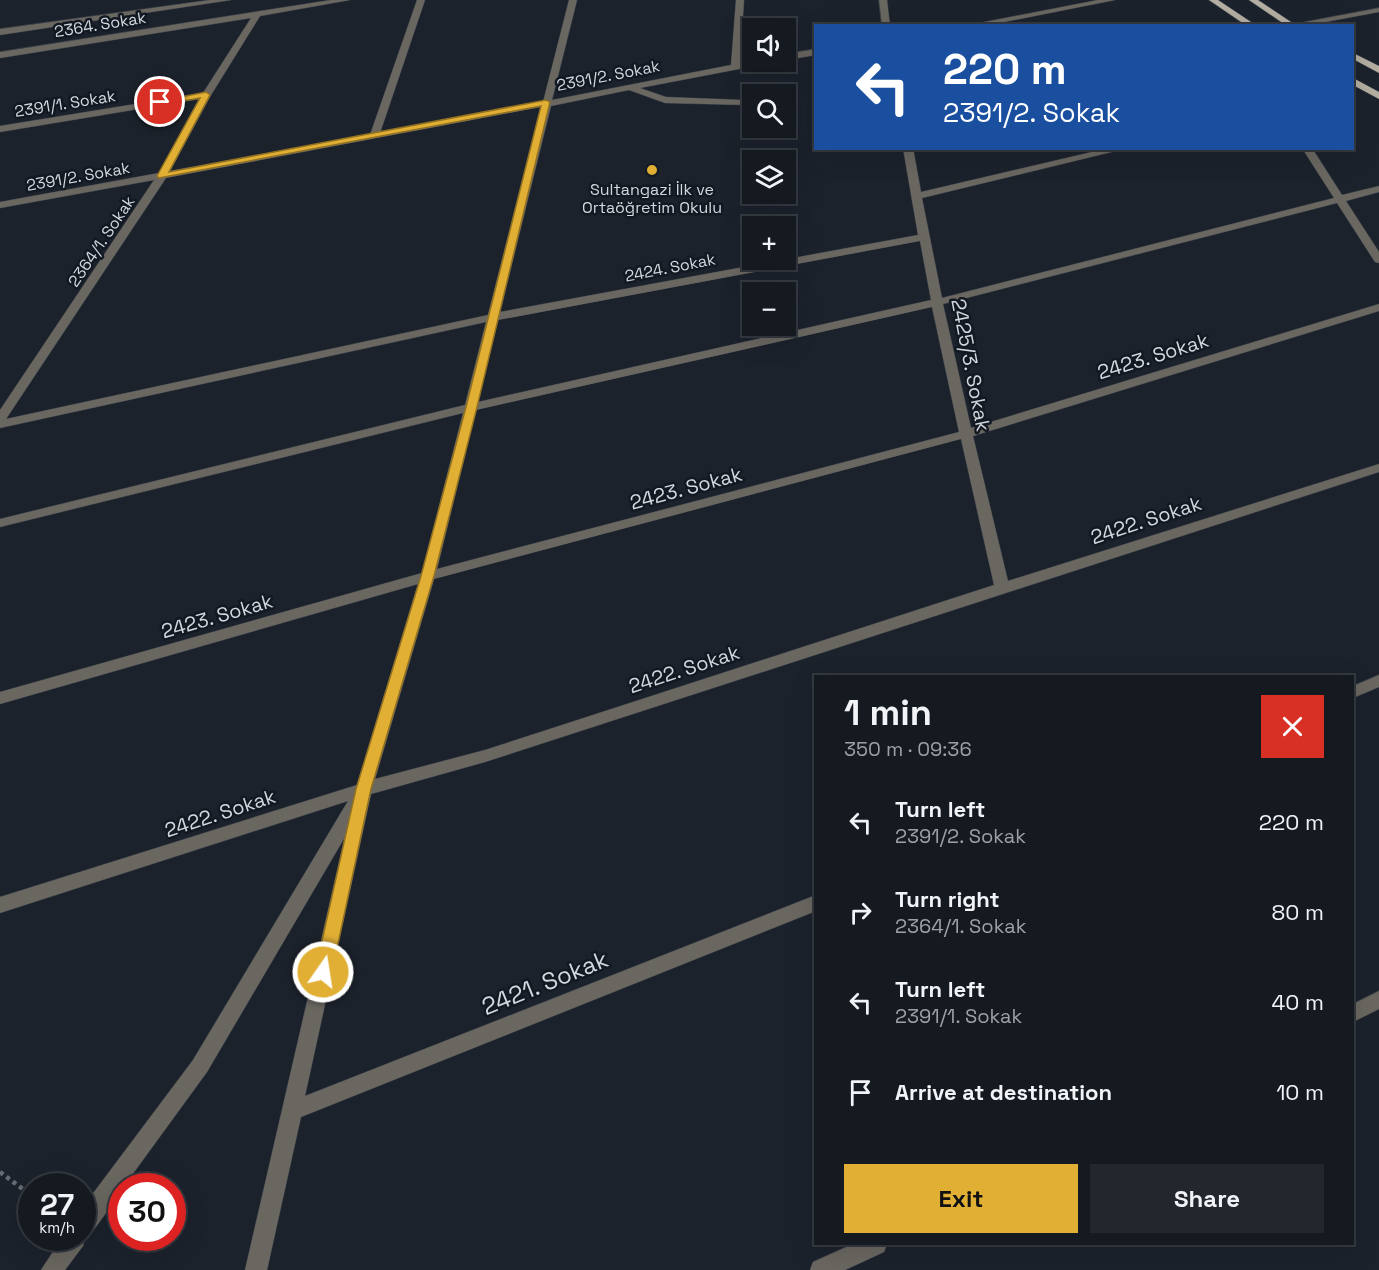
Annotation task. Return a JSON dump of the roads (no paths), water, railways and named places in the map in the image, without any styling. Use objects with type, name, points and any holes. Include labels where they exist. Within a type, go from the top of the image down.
[{"type":"main road","points":[[1213,0],[1250,24]]},
{"type":"main road","points":[[1253,0],[1291,24]]},
{"type":"main road","points":[[1354,57],[1379,70]]},
{"type":"main road","points":[[1354,82],[1379,96]]},
{"type":"street","points":[[0,32],[227,0]]},
{"type":"street","name":"2364. Sokak","points":[[0,55],[346,0]]},
{"type":"street","points":[[374,137],[421,0]]},
{"type":"street","points":[[256,1270],[364,789],[428,576],[573,0]]},
{"type":"street","points":[[735,66],[740,0]]},
{"type":"street","points":[[882,0],[886,24]]},
{"type":"street","points":[[1055,0],[1060,10]]},
{"type":"street","points":[[980,24],[1112,0]]},
{"type":"street","points":[[1299,24],[1379,10]]},
{"type":"street","name":"2364/1. Sokak","points":[[0,419],[162,176],[206,95],[257,14]]},
{"type":"street","points":[[796,55],[814,52]]},
{"type":"street","name":"2391/2. Sokak","points":[[0,206],[374,137],[742,65]]},
{"type":"street","points":[[627,87],[666,100],[742,103]]},
{"type":"street","name":"2391/1. Sokak","points":[[0,129],[206,95]]},
{"type":"street","name":"2425/3. Sokak","points":[[909,150],[923,237],[939,302],[965,434],[1002,588]]},
{"type":"street","points":[[916,196],[1115,150]]},
{"type":"street","points":[[1308,150],[1379,260]]},
{"type":"street","points":[[0,523],[472,407],[939,302],[1342,201],[1379,189]]},
{"type":"street","name":"2424. Sokak","points":[[0,424],[494,317],[923,237]]},
{"type":"street","name":"2423. Sokak","points":[[0,698],[428,576],[965,434],[1379,307]]},
{"type":"street","name":"2422. Sokak","points":[[0,904],[364,789],[485,756],[1379,468]]},
{"type":"street","points":[[1354,692],[1379,681]]},
{"type":"street","points":[[96,1208],[200,1066],[364,789]]},
{"type":"street","name":"2421. Sokak","points":[[293,1110],[814,904]]},
{"type":"street","points":[[1354,1012],[1379,1000]]},
{"type":"street","points":[[821,1270],[874,1245]]},
{"type":"street","points":[[52,1270],[66,1251]]},
{"type":"place","name":"Sultangazi İlk ve Ortaöğretim Okulu","points":[[652,170]]}]
